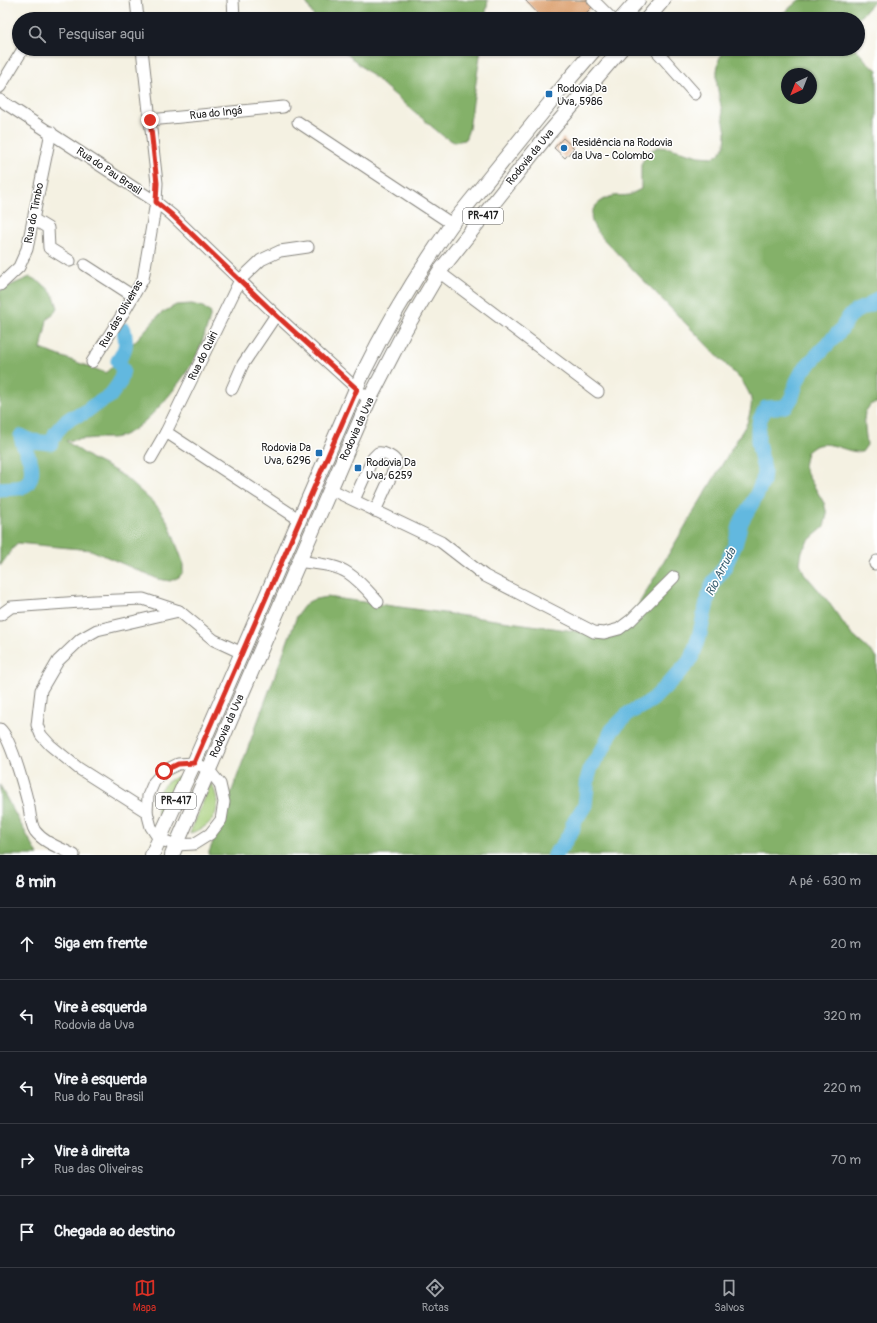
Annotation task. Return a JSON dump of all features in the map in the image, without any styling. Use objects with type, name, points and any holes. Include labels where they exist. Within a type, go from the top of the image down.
[{"type":"main road","points":[[627,12],[638,0]]},
{"type":"main road","points":[[653,12],[663,0]]},
{"type":"main road","name":"Rodovia da Uva","points":[[152,855],[194,763],[362,375],[378,342],[404,296],[452,224],[589,56]]},
{"type":"main road","name":"Rodovia da Uva","points":[[174,850],[369,400],[404,330],[439,272],[549,133],[615,56]]},
{"type":"street","points":[[136,0],[137,12]]},
{"type":"street","points":[[233,0],[234,12]]},
{"type":"street","points":[[593,0],[605,12]]},
{"type":"street","points":[[0,87],[19,56]]},
{"type":"street","name":"Rua das Oliveiras","points":[[92,362],[143,279],[156,202],[157,183],[143,56]]},
{"type":"street","points":[[661,56],[695,94]]},
{"type":"street","name":"Rua do Pau Brasil","points":[[0,100],[156,202],[172,215],[276,315],[369,400]]},
{"type":"street","name":"Rua do Ingá","points":[[150,120],[283,107]]},
{"type":"street","points":[[298,122],[452,224]]},
{"type":"street","name":"Rua do Timbo","points":[[0,285],[19,267],[27,249],[51,132]]},
{"type":"street","points":[[33,219],[48,228],[48,248],[70,261]]},
{"type":"street","points":[[240,280],[261,260],[280,251],[308,247]]},
{"type":"street","points":[[85,265],[133,296]]},
{"type":"street","points":[[439,272],[598,392]]},
{"type":"street","name":"Rua do Quiri","points":[[151,458],[166,432],[240,280]]},
{"type":"street","points":[[232,389],[243,364],[276,315]]},
{"type":"street","points":[[166,432],[300,520]]},
{"type":"street","points":[[354,500],[373,458],[378,453],[382,452],[395,460],[397,463],[375,511]]},
{"type":"street","points":[[330,489],[441,542],[485,576],[594,632],[604,633],[619,629],[631,620],[674,577]]},
{"type":"street","points":[[299,560],[335,567],[348,572],[366,588],[378,602]]},
{"type":"street","points":[[0,615],[11,607],[143,599],[179,611],[214,640],[242,653]]},
{"type":"street","points":[[147,812],[78,768],[50,745],[41,735],[37,725],[41,690],[58,661],[81,639],[97,630],[179,611]]},
{"type":"street","points":[[0,728],[10,747],[22,781],[34,830],[44,840],[74,855]]},
{"type":"street","points":[[194,763],[208,769],[220,784],[224,802],[221,820],[210,834],[194,844],[174,850],[159,839],[152,827],[147,812],[148,796],[154,782],[164,771],[178,764],[194,763]]},
{"type":"green space","points":[[305,0],[488,0],[486,12],[311,12]]},
{"type":"green space","points":[[799,0],[875,0],[864,12],[784,12]]},
{"type":"green space","points":[[349,56],[480,56],[469,129],[465,140],[454,142],[443,136]]},
{"type":"green space","points":[[721,56],[862,56],[877,70],[877,403],[871,404],[865,412],[864,420],[867,445],[862,452],[851,451],[823,444],[814,447],[807,452],[804,466],[808,476],[824,503],[827,514],[824,527],[808,541],[802,551],[800,563],[804,573],[827,600],[851,634],[877,657],[877,855],[208,855],[297,616],[303,607],[309,602],[327,597],[601,634],[613,632],[638,605],[747,423],[751,401],[749,393],[742,381],[610,246],[597,231],[591,219],[594,208],[605,199],[614,196],[629,195],[641,189],[641,164],[649,151],[659,147],[670,148],[699,156],[713,157],[718,155],[725,145],[726,133],[717,85],[717,71]]},
{"type":"green space","points":[[30,277],[51,292],[58,308],[47,320],[41,349],[106,373],[160,314],[176,305],[192,304],[203,307],[211,313],[204,338],[193,362],[163,403],[143,422],[133,430],[118,437],[66,441],[92,459],[125,477],[158,507],[168,522],[183,562],[183,572],[179,577],[170,581],[158,579],[91,550],[17,543],[0,566],[0,290]]},
{"type":"green space","points":[[183,775],[162,823],[158,815],[158,793],[167,782]]},
{"type":"green space","points":[[211,783],[217,800],[215,814],[206,826],[190,833]]},
{"type":"green space","points":[[0,785],[3,792],[38,855],[0,855]]},
{"type":"building","points":[[525,0],[587,0],[593,6],[587,12],[536,12]]},
{"type":"building","name":"Residência na Rodovia da Uva - Colombo","points":[[563,138],[574,148],[565,158],[554,148]]},
{"type":"waterway","name":"Rio Arruda","points":[[554,855],[573,829],[573,824],[585,805],[588,777],[591,767],[604,747],[612,730],[629,713],[652,700],[689,662],[693,654],[713,583],[724,568],[735,545],[741,522],[763,481],[764,470],[758,442],[758,429],[760,419],[766,408],[782,407],[787,405],[792,397],[797,381],[803,370],[840,331],[849,317],[856,311],[870,305],[877,299]]},
{"type":"waterway","points":[[0,489],[22,487],[26,485],[30,479],[32,471],[31,464],[21,436],[31,441],[51,443],[56,432],[65,422],[72,417],[84,413],[110,396],[120,382],[123,370],[118,361],[125,347],[124,330]]},
{"type":"place","name":"Rodovia Da Uva, 5986","points":[[549,94]]},
{"type":"place","name":"Residência na Rodovia da Uva - Colombo","points":[[564,148]]},
{"type":"place","name":"Rodovia Da Uva, 6296","points":[[319,453]]},
{"type":"place","name":"Rodovia Da Uva, 6259","points":[[358,468]]},
{"type":"route","points":[[150,120],[157,183],[156,202],[172,215],[276,315],[357,389],[194,763],[178,764],[164,771]]}]
